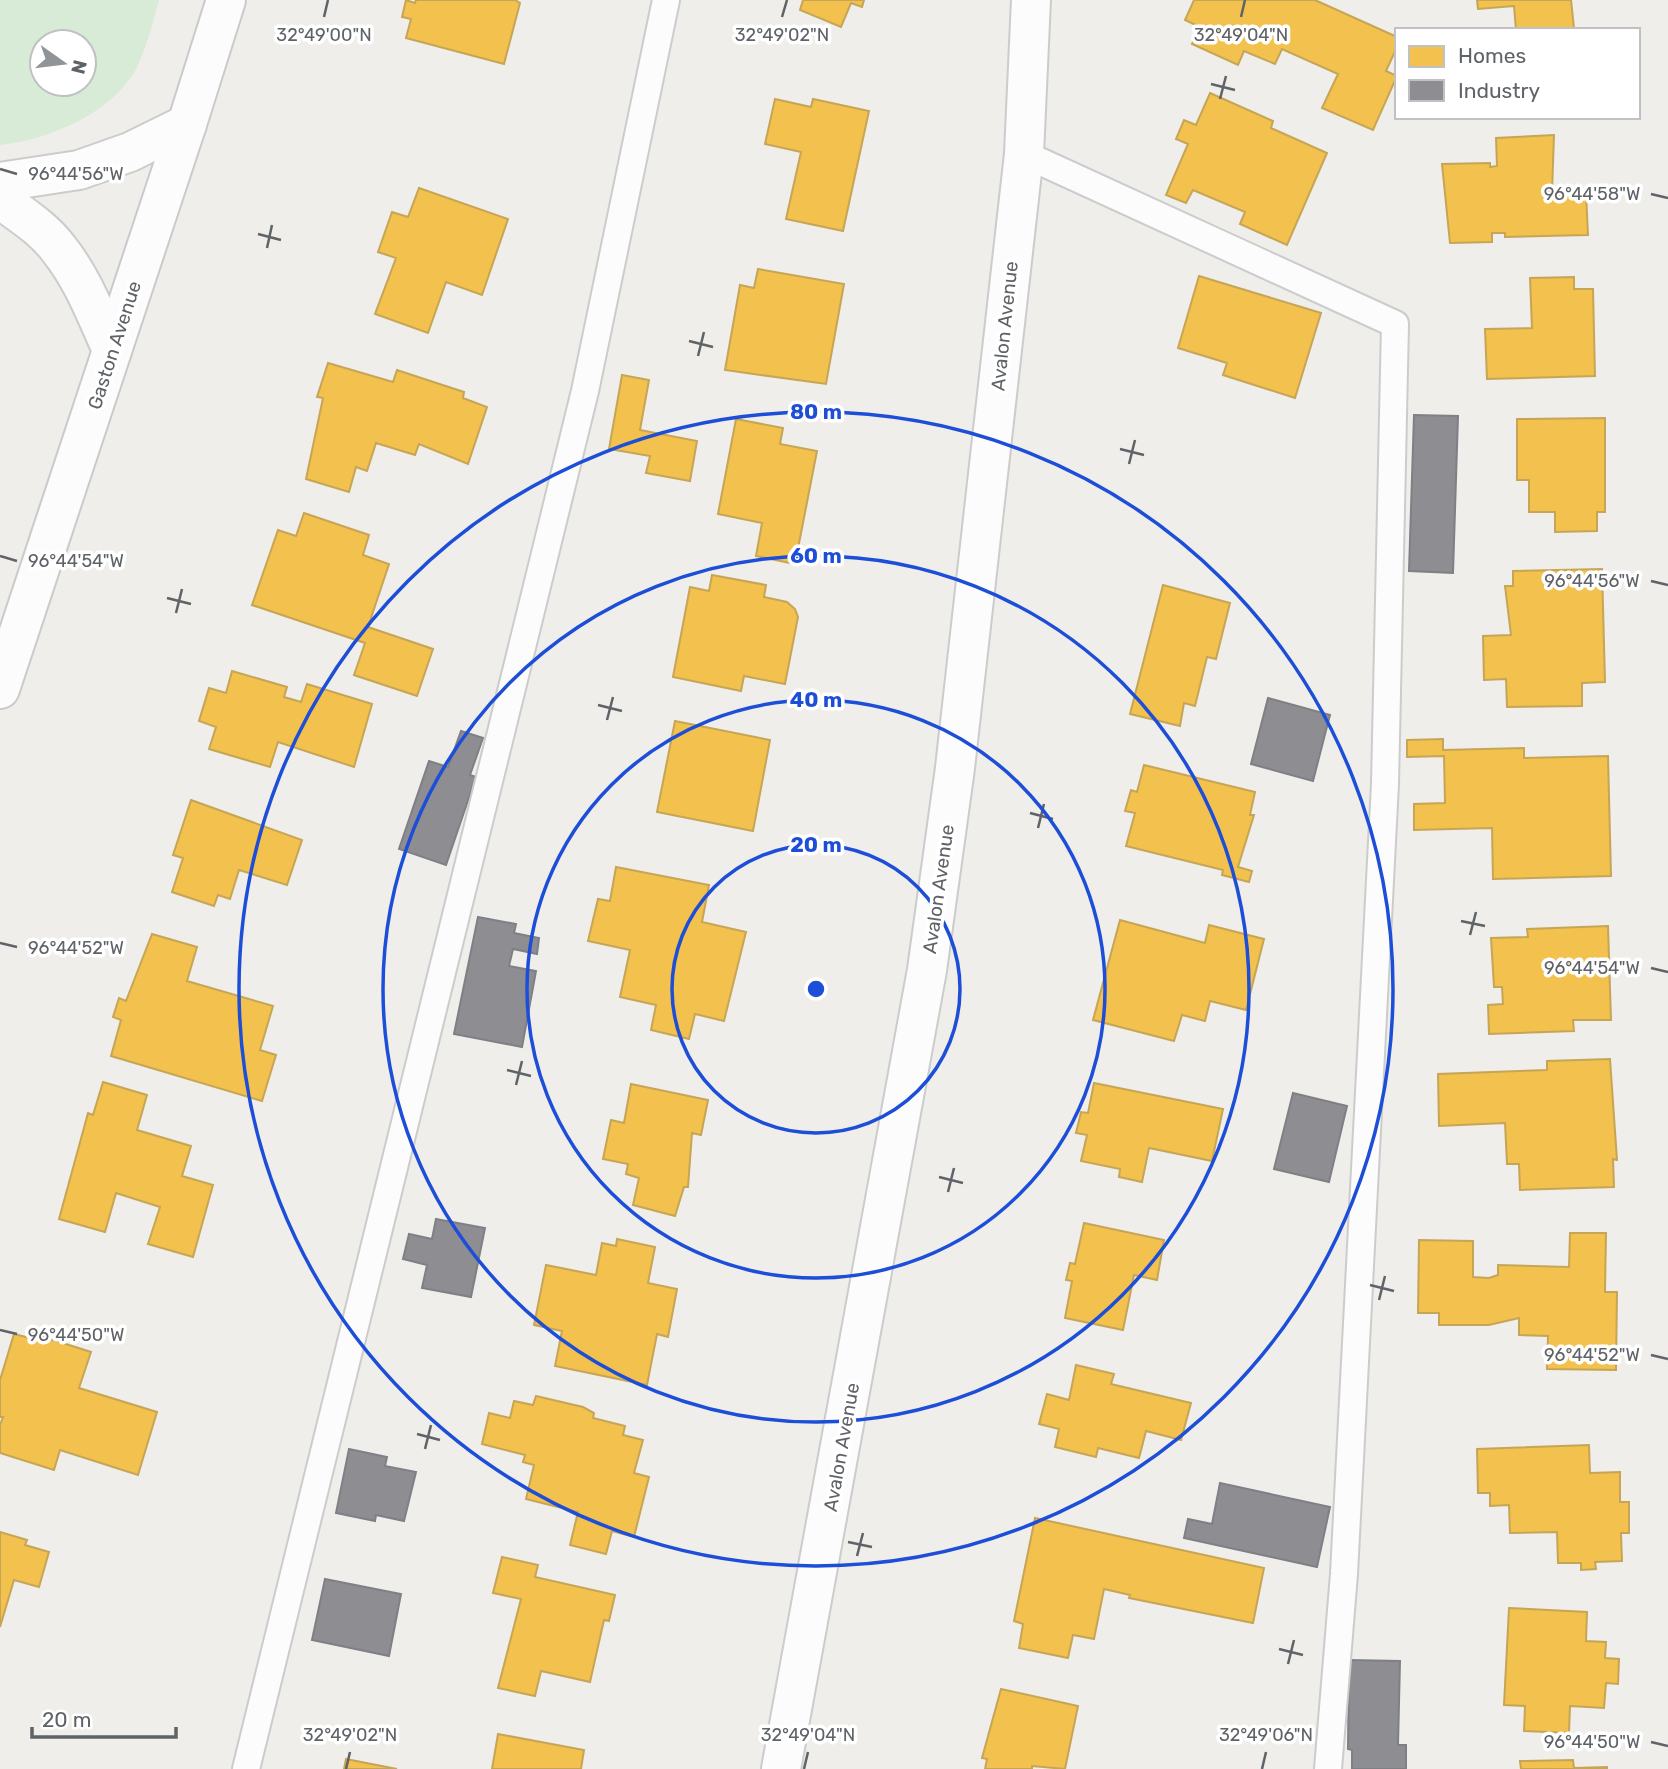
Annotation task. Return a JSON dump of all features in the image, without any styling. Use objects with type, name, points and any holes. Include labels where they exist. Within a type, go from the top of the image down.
[{"type":"street","name":"Gaston Avenue","points":[[0,689],[226,0]]},
{"type":"street","name":"Avalon Avenue","points":[[782,1769],[928,970],[955,768],[1024,154],[1031,0]]},
{"type":"street","points":[[0,182],[79,170],[130,152],[187,124]]},
{"type":"street","points":[[0,199],[58,247],[83,286],[112,350]]},
{"type":"lane","points":[[246,1769],[585,391],[666,0]]},
{"type":"lane","points":[[1024,154],[1395,324],[1385,784],[1344,1574],[1328,1769]]},
{"type":"green space","points":[[0,0],[159,0],[137,67],[113,98],[78,121],[19,142],[0,145]]},
{"type":"building: Homes","points":[[406,0],[415,3],[416,0],[515,0],[520,3],[504,64],[406,38],[411,19],[402,17]]},
{"type":"building: Homes","points":[[803,0],[864,0],[862,7],[851,3],[841,27],[800,10]]},
{"type":"building: Homes","points":[[1194,0],[1315,0],[1395,36],[1395,51],[1386,71],[1395,75],[1395,80],[1373,130],[1322,108],[1338,74],[1282,49],[1275,64],[1244,51],[1238,65],[1192,44],[1200,27],[1185,20]]},
{"type":"building: Homes","points":[[1477,0],[1571,0],[1574,28],[1516,28],[1514,6],[1478,9]]},
{"type":"building: Homes","points":[[1210,93],[1273,121],[1271,128],[1327,153],[1287,245],[1240,224],[1245,212],[1193,190],[1186,203],[1166,195],[1188,144],[1176,139],[1184,120],[1196,125]]},
{"type":"building: Homes","points":[[775,99],[811,107],[813,99],[869,111],[843,231],[786,219],[801,152],[765,144]]},
{"type":"building: Homes","points":[[1554,135],[1552,193],[1586,192],[1588,235],[1505,237],[1505,233],[1492,233],[1492,242],[1450,243],[1442,164],[1490,163],[1490,167],[1497,166],[1496,138]]},
{"type":"building: Homes","points":[[419,188],[508,219],[482,295],[446,282],[428,333],[375,314],[396,258],[378,252],[392,212],[408,217]]},
{"type":"building: Homes","points":[[758,269],[844,284],[826,384],[725,370],[740,285],[754,288]]},
{"type":"building: Homes","points":[[1199,276],[1321,313],[1295,398],[1223,375],[1227,363],[1178,348]]},
{"type":"building: Homes","points":[[1574,277],[1574,289],[1593,289],[1595,376],[1487,379],[1485,329],[1532,328],[1530,278]]},
{"type":"building: Homes","points":[[328,363],[393,382],[397,370],[464,392],[463,398],[487,407],[468,464],[419,444],[415,455],[376,443],[367,471],[356,467],[349,492],[306,479],[323,398],[317,397]]},
{"type":"building: Homes","points":[[622,375],[649,380],[640,430],[697,441],[690,481],[646,473],[650,456],[609,449]]},
{"type":"building: Homes","points":[[1605,418],[1605,512],[1597,512],[1597,531],[1555,532],[1555,512],[1529,512],[1529,480],[1517,480],[1517,419]]},
{"type":"building: Homes","points":[[736,419],[783,428],[780,444],[817,451],[795,564],[756,556],[762,523],[718,514]]},
{"type":"building: Homes","points":[[304,513],[369,535],[363,555],[389,564],[368,627],[433,649],[417,696],[354,675],[365,643],[252,605],[278,530],[296,536]]},
{"type":"building: Homes","points":[[1602,569],[1605,682],[1582,683],[1582,706],[1507,707],[1506,679],[1484,680],[1483,636],[1511,635],[1505,586],[1513,586],[1513,571]]},
{"type":"building: Homes","points":[[712,575],[766,585],[764,597],[787,602],[795,609],[798,617],[785,684],[744,676],[741,691],[673,677],[690,587],[709,591]]},
{"type":"building: Homes","points":[[1163,585],[1230,603],[1216,659],[1207,657],[1195,706],[1184,703],[1180,726],[1130,714]]},
{"type":"building: Homes","points":[[232,671],[287,687],[284,697],[301,702],[307,684],[372,704],[354,767],[278,742],[270,767],[209,749],[216,727],[199,721],[209,688],[226,693]]},
{"type":"building: Homes","points":[[675,721],[770,740],[753,831],[657,812]]},
{"type":"building: Homes","points":[[1443,739],[1443,750],[1524,748],[1524,758],[1608,756],[1611,876],[1493,879],[1492,828],[1414,830],[1414,804],[1445,803],[1444,756],[1407,757],[1407,740]]},
{"type":"building: Homes","points":[[1144,765],[1255,792],[1250,815],[1254,815],[1238,867],[1252,871],[1249,882],[1222,875],[1223,870],[1126,846],[1135,813],[1125,811],[1131,790],[1137,792]]},
{"type":"building: Homes","points":[[191,800],[302,840],[287,885],[239,870],[230,899],[218,895],[214,906],[172,892],[183,858],[173,855]]},
{"type":"building: Homes","points":[[616,867],[709,885],[702,922],[746,932],[724,1021],[695,1014],[689,1039],[651,1030],[656,1005],[620,997],[630,950],[588,941],[598,899],[610,901]]},
{"type":"building: Homes","points":[[1120,920],[1205,943],[1209,925],[1264,939],[1246,1010],[1210,1001],[1205,1021],[1182,1015],[1174,1041],[1093,1020]]},
{"type":"building: Homes","points":[[1608,926],[1611,1020],[1573,1020],[1574,1031],[1489,1034],[1488,1005],[1503,1004],[1502,987],[1494,987],[1491,938],[1528,937],[1527,929]]},
{"type":"building: Homes","points":[[152,934],[197,947],[187,981],[273,1006],[260,1050],[276,1055],[262,1101],[111,1056],[121,1020],[113,1017],[119,998],[126,1001]]},
{"type":"building: Homes","points":[[1610,1059],[1617,1160],[1613,1159],[1614,1187],[1520,1190],[1519,1164],[1507,1164],[1505,1123],[1439,1126],[1438,1074],[1547,1070],[1547,1061]]},
{"type":"building: Homes","points":[[103,1082],[147,1095],[137,1130],[191,1146],[182,1176],[213,1185],[193,1257],[148,1244],[160,1207],[116,1193],[105,1232],[59,1219],[88,1113],[93,1115]]},
{"type":"building: Homes","points":[[1094,1083],[1223,1109],[1212,1161],[1149,1148],[1142,1182],[1119,1177],[1120,1169],[1081,1161],[1087,1135],[1076,1133],[1081,1112],[1088,1113]]},
{"type":"building: Homes","points":[[631,1084],[708,1100],[701,1135],[692,1133],[688,1187],[684,1187],[675,1216],[633,1205],[639,1178],[626,1174],[628,1164],[603,1159],[611,1120],[624,1123]]},
{"type":"building: Homes","points":[[1084,1223],[1164,1240],[1157,1280],[1134,1275],[1123,1330],[1065,1318],[1072,1281],[1066,1280],[1070,1263],[1075,1264]]},
{"type":"building: Homes","points":[[1570,1233],[1606,1233],[1605,1292],[1617,1292],[1616,1370],[1547,1369],[1548,1336],[1519,1335],[1519,1318],[1489,1325],[1439,1325],[1439,1313],[1418,1313],[1419,1240],[1473,1241],[1473,1277],[1489,1278],[1498,1275],[1498,1265],[1569,1267]]},
{"type":"building: Homes","points":[[617,1239],[655,1247],[648,1283],[677,1289],[668,1337],[657,1334],[647,1385],[555,1366],[562,1331],[534,1325],[546,1265],[596,1275],[602,1243],[616,1246]]},
{"type":"building: Homes","points":[[31,1333],[91,1352],[79,1388],[157,1412],[138,1475],[60,1450],[54,1470],[0,1453],[0,1425],[3,1417],[0,1417],[0,1380],[14,1334],[30,1338]]},
{"type":"building: Homes","points":[[1076,1365],[1114,1374],[1111,1384],[1191,1403],[1181,1440],[1146,1431],[1139,1458],[1098,1448],[1096,1457],[1055,1447],[1059,1429],[1039,1424],[1047,1394],[1069,1400]]},
{"type":"building: Homes","points":[[536,1396],[583,1407],[594,1413],[593,1418],[625,1426],[623,1435],[643,1440],[634,1473],[649,1477],[634,1537],[612,1531],[606,1554],[570,1545],[578,1512],[526,1499],[534,1465],[523,1462],[525,1455],[482,1444],[489,1413],[510,1418],[514,1401],[533,1405]]},
{"type":"building: Homes","points":[[1589,1445],[1590,1473],[1620,1472],[1620,1502],[1629,1502],[1629,1533],[1621,1533],[1622,1561],[1595,1562],[1596,1569],[1581,1570],[1581,1563],[1558,1563],[1557,1532],[1510,1533],[1509,1505],[1490,1506],[1490,1493],[1478,1493],[1477,1449]]},
{"type":"building: Homes","points":[[1035,1518],[1264,1568],[1253,1623],[1129,1598],[1130,1595],[1104,1589],[1094,1639],[1073,1635],[1068,1658],[1019,1648],[1023,1624],[1014,1621]]},
{"type":"building: Homes","points":[[0,1532],[27,1540],[25,1545],[49,1552],[39,1587],[14,1580],[0,1627]]},
{"type":"building: Homes","points":[[502,1557],[538,1565],[535,1577],[615,1595],[609,1621],[604,1620],[590,1682],[541,1671],[535,1696],[498,1688],[521,1599],[493,1593]]},
{"type":"building: Homes","points":[[1509,1608],[1587,1612],[1586,1641],[1606,1642],[1605,1658],[1619,1659],[1618,1684],[1606,1683],[1604,1708],[1570,1706],[1569,1733],[1524,1731],[1525,1706],[1504,1705]]},
{"type":"building: Homes","points":[[1001,1689],[1078,1706],[1065,1769],[1032,1766],[1032,1769],[985,1769],[987,1759],[982,1758]]},
{"type":"building: Homes","points":[[498,1734],[584,1750],[581,1769],[492,1769]]},
{"type":"building: Homes","points":[[346,1759],[397,1769],[344,1769]]},
{"type":"building: Homes","points":[[1573,1760],[1574,1768],[1607,1769],[1521,1769],[1520,1761]]},
{"type":"building: Industry","points":[[1414,415],[1458,416],[1453,573],[1409,571]]},
{"type":"building: Industry","points":[[1268,698],[1330,715],[1313,781],[1251,764]]},
{"type":"building: Industry","points":[[461,731],[483,738],[470,775],[476,777],[446,865],[399,849],[429,761],[448,767]]},
{"type":"building: Industry","points":[[478,917],[516,924],[514,933],[539,938],[537,954],[513,949],[509,966],[536,971],[522,1047],[454,1034]]},
{"type":"building: Industry","points":[[1293,1093],[1347,1106],[1329,1182],[1274,1169]]},
{"type":"building: Industry","points":[[436,1219],[485,1228],[471,1297],[422,1288],[427,1265],[403,1259],[409,1234],[432,1239]]},
{"type":"building: Industry","points":[[349,1449],[387,1457],[385,1466],[416,1472],[404,1521],[376,1515],[375,1521],[336,1513]]},
{"type":"building: Industry","points":[[1220,1483],[1330,1507],[1317,1567],[1184,1538],[1188,1519],[1212,1524]]},
{"type":"building: Industry","points":[[325,1579],[401,1594],[389,1656],[312,1640]]},
{"type":"building: Industry","points":[[1349,1660],[1400,1661],[1398,1745],[1406,1745],[1406,1769],[1352,1769],[1352,1750],[1348,1749]]}]
